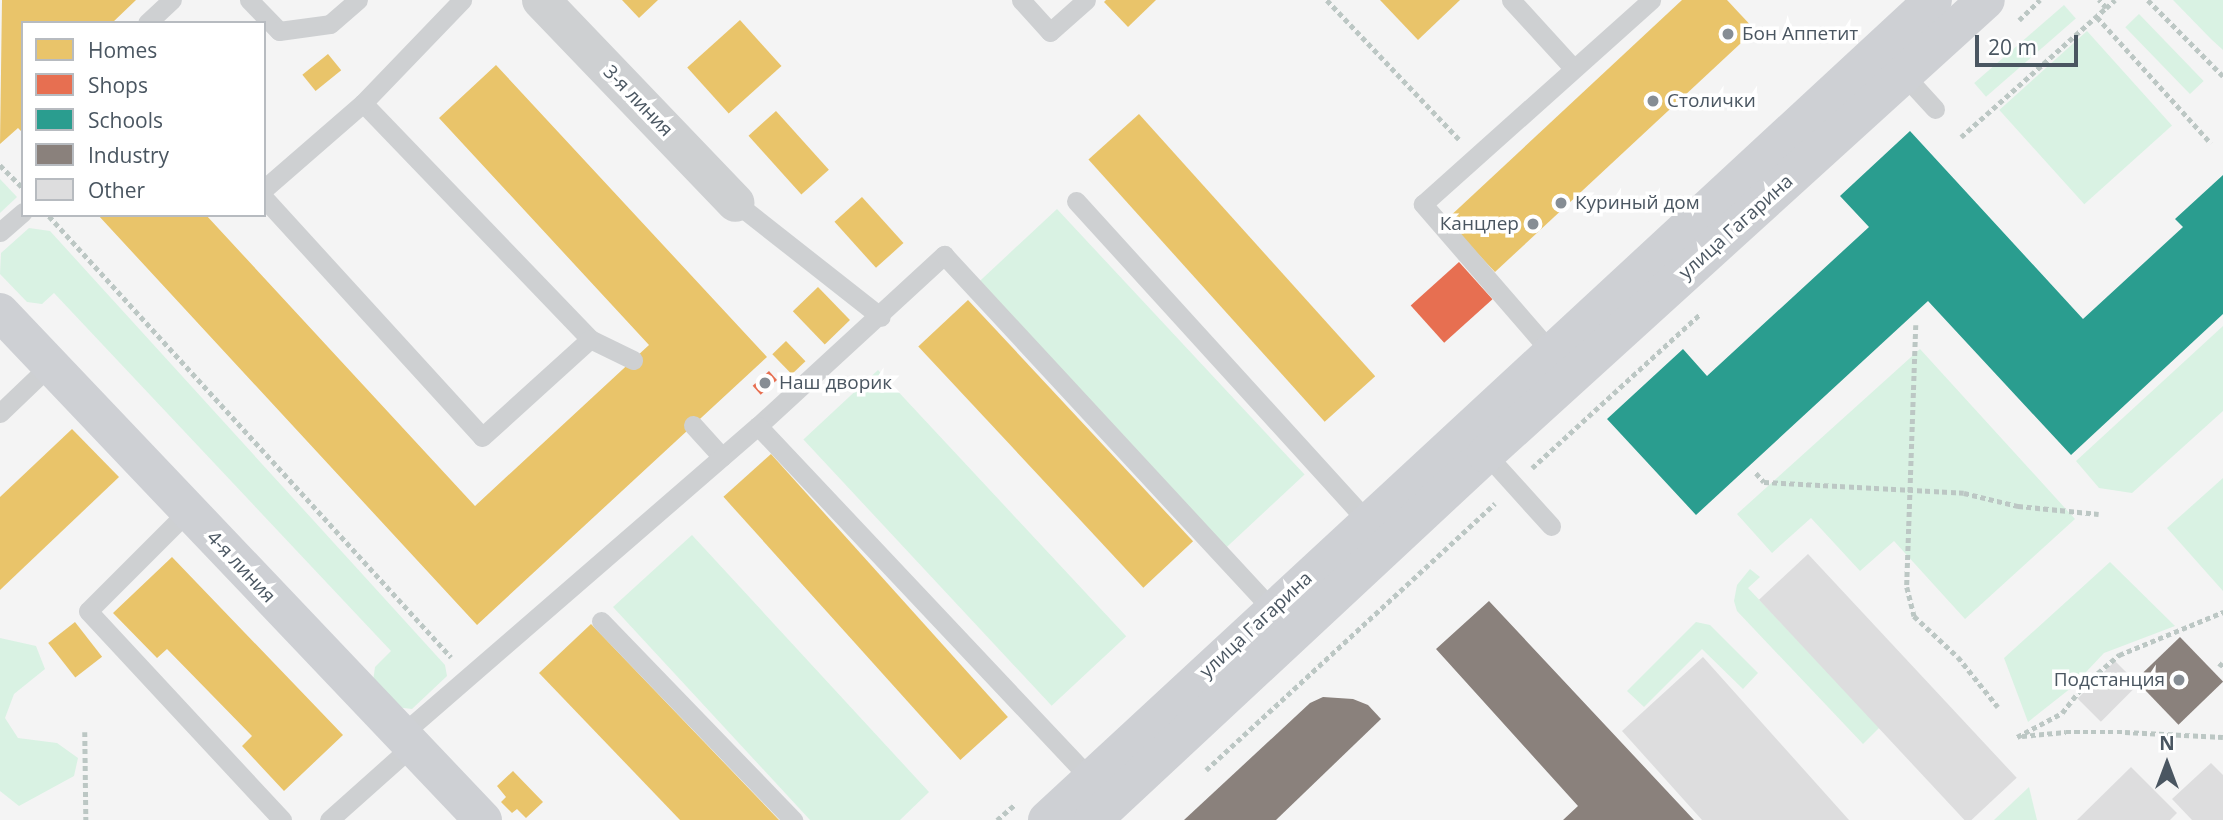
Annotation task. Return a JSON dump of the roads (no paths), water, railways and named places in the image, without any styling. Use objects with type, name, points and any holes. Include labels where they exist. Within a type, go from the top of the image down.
[{"type":"main road","name":"улица Гагарина","points":[[1047,820],[1272,609],[1369,523],[1476,443],[1551,352],[1933,0]]},
{"type":"main road","name":"улица Гагарина","points":[[1093,820],[1476,443],[1903,75],[1998,14]]},
{"type":"main road","name":"4-я линия","points":[[0,312],[483,820]]},
{"type":"street","name":"3-я линия","points":[[541,0],[736,202]]},
{"type":"lane","points":[[149,21],[172,0]]},
{"type":"lane","points":[[249,0],[279,31],[330,24],[358,0]]},
{"type":"lane","points":[[1021,0],[1051,32],[1086,0]]},
{"type":"lane","points":[[1511,0],[1573,68]]},
{"type":"lane","points":[[1551,352],[1423,204],[1651,0]]},
{"type":"lane","points":[[266,187],[363,103],[454,2]]},
{"type":"lane","points":[[1903,75],[1935,108]]},
{"type":"lane","points":[[363,103],[590,339],[633,360]]},
{"type":"lane","points":[[266,200],[482,437],[590,339]]},
{"type":"lane","points":[[1076,201],[1369,523]]},
{"type":"lane","points":[[736,202],[881,317]]},
{"type":"lane","points":[[0,232],[21,214]]},
{"type":"lane","points":[[329,820],[468,677],[881,317],[944,255],[1272,609]]},
{"type":"lane","points":[[0,413],[50,365]]},
{"type":"lane","points":[[693,425],[722,457]]},
{"type":"lane","points":[[758,426],[1091,779]]},
{"type":"lane","points":[[1476,443],[1551,526]]},
{"type":"lane","points":[[188,511],[88,611],[282,820]]},
{"type":"lane","points":[[601,621],[793,820]]},
{"type":"place","name":"Бон Аппетит","points":[[1728,34]]},
{"type":"place","name":"Столички","points":[[1653,101]]},
{"type":"place","name":"Куриный дом","points":[[1561,203]]},
{"type":"place","name":"Канцлер","points":[[1533,224]]},
{"type":"place","name":"Наш дворик","points":[[765,383]]},
{"type":"place","name":"Подстанция","points":[[2179,680]]}]
